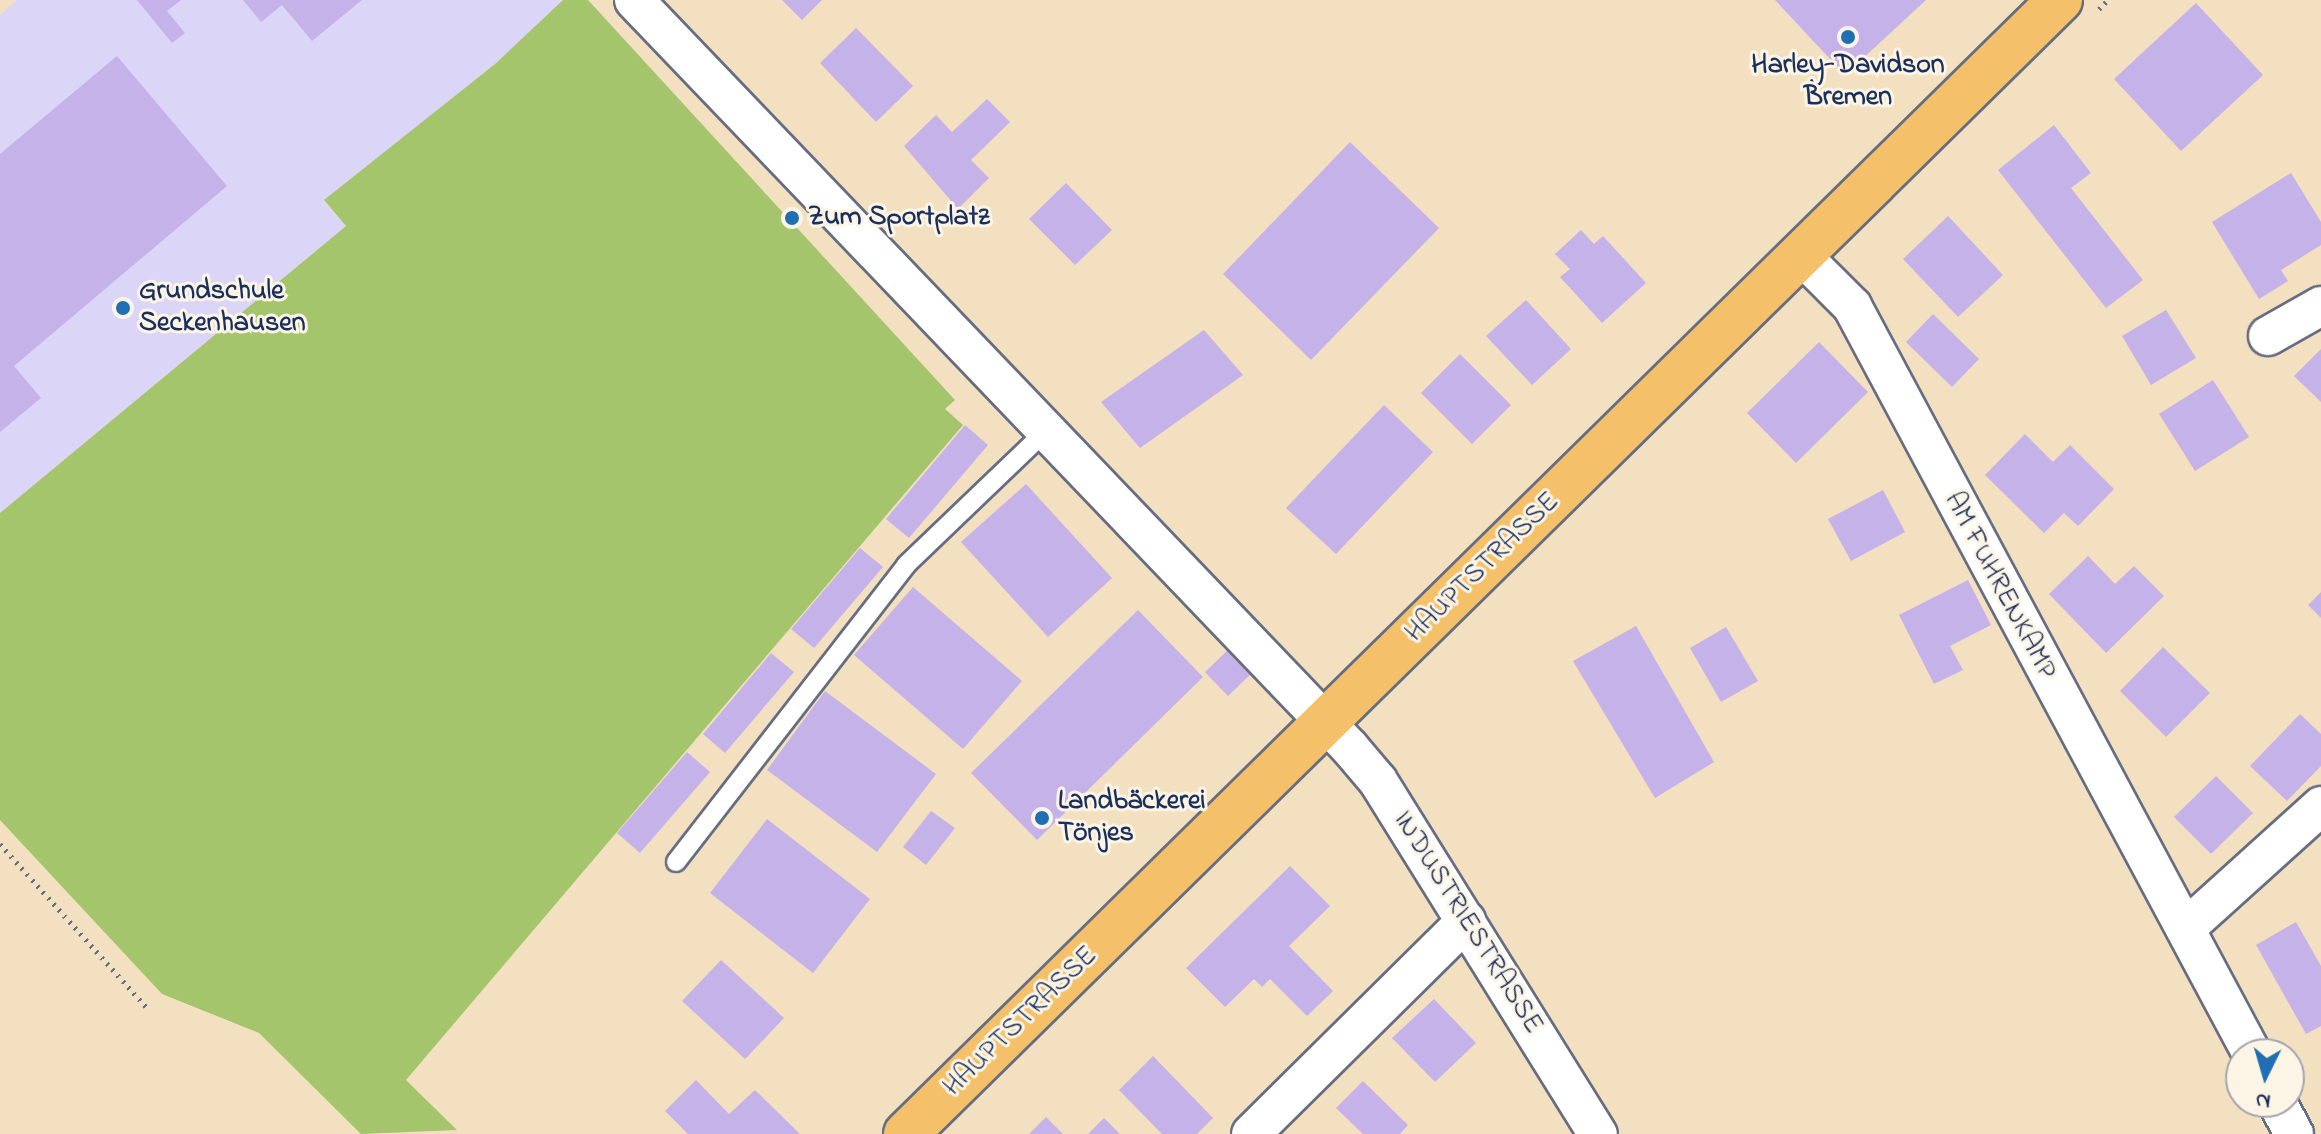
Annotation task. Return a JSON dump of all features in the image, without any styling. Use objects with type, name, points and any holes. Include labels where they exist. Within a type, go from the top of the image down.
[{"type":"main road","name":"HAUPTSTRASSE","points":[[906,1134],[2060,0]]},
{"type":"street","points":[[634,0],[1326,719]]},
{"type":"street","name":"AM FUHRENKAMP","points":[[1800,254],[1852,306],[2244,1038]]},
{"type":"street","points":[[2268,336],[2321,306]]},
{"type":"street","name":"INDUSTRIESTRASSE","points":[[1326,719],[1378,781],[1598,1134]]},
{"type":"street","points":[[2186,928],[2321,806]]},
{"type":"street","points":[[1251,1134],[1466,921]]},
{"type":"lane","points":[[676,862],[906,565],[1048,429]]},
{"type":"path","points":[[0,844],[146,1007]]},
{"type":"shaded area","name":"Grundschule Seckenhausen","points":[[17,0],[563,0],[495,64],[324,201],[346,226],[0,513],[0,15]]},
{"type":"green space","points":[[563,0],[588,0],[955,400],[945,409],[963,425],[406,1080],[457,1130],[361,1134],[259,1033],[162,994],[0,820],[0,513],[346,226],[324,200],[495,64]]},
{"type":"building","points":[[137,0],[181,0],[167,11],[185,33],[172,43]]},
{"type":"building","points":[[243,0],[362,0],[312,41],[282,5],[261,22]]},
{"type":"building","points":[[782,0],[822,0],[802,20]]},
{"type":"building","name":"Harley-Davidson Bremen","points":[[1775,0],[1926,0],[1845,75]]},
{"type":"building","points":[[2196,3],[2263,75],[2181,151],[2114,79]]},
{"type":"building","points":[[856,28],[913,86],[876,122],[820,63]]},
{"type":"building","points":[[117,56],[227,186],[14,366],[41,398],[0,432],[0,154]]},
{"type":"building","points":[[987,99],[1010,122],[971,160],[989,178],[958,209],[904,146],[936,115],[952,132]]},
{"type":"building","points":[[2054,125],[2091,173],[2071,188],[2143,280],[2106,308],[1998,170]]},
{"type":"building","points":[[1350,142],[1439,228],[1311,360],[1223,274]]},
{"type":"building","points":[[2291,173],[2321,222],[2321,245],[2281,270],[2288,281],[2259,299],[2212,222]]},
{"type":"building","points":[[1066,183],[1112,230],[1075,265],[1029,219]]},
{"type":"building","points":[[1948,216],[2003,275],[1958,317],[1903,259]]},
{"type":"building","points":[[1581,230],[1594,244],[1603,236],[1646,283],[1602,323],[1560,277],[1570,269],[1555,254]]},
{"type":"building","points":[[1526,300],[1571,349],[1532,385],[1486,336]]},
{"type":"building","points":[[2166,310],[2196,358],[2151,385],[2122,336]]},
{"type":"building","points":[[1933,314],[1979,359],[1952,387],[1906,342]]},
{"type":"building","points":[[1204,330],[1243,375],[1140,448],[1101,402]]},
{"type":"building","points":[[1819,342],[1868,392],[1796,463],[1747,413]]},
{"type":"building","points":[[2321,349],[2321,402],[2294,376]]},
{"type":"building","points":[[1460,354],[1511,405],[1472,444],[1421,393]]},
{"type":"building","points":[[2213,380],[2249,437],[2195,471],[2159,414]]},
{"type":"building","points":[[1384,405],[1433,452],[1336,554],[1286,508]]},
{"type":"building","points":[[965,425],[988,445],[909,538],[886,519]]},
{"type":"building","points":[[2025,434],[2053,462],[2070,445],[2114,489],[2078,526],[2064,513],[2044,533],[1985,475]]},
{"type":"building","points":[[1026,484],[1112,578],[1048,637],[961,542]]},
{"type":"building","points":[[1883,490],[1905,532],[1851,561],[1828,519]]},
{"type":"building","points":[[860,548],[883,567],[814,648],[791,629]]},
{"type":"building","points":[[2088,556],[2115,584],[2134,566],[2164,596],[2106,653],[2049,594]]},
{"type":"building","points":[[1968,580],[1991,625],[1950,646],[1963,670],[1934,684],[1899,615]]},
{"type":"building","points":[[913,587],[1022,681],[963,749],[854,655]]},
{"type":"building","points":[[2321,592],[2321,618],[2308,605]]},
{"type":"building","points":[[1138,610],[1203,677],[1037,840],[971,773]]},
{"type":"building","points":[[1636,626],[1714,762],[1655,798],[1573,661]]},
{"type":"building","points":[[1726,627],[1758,681],[1721,702],[1690,648]]},
{"type":"building","points":[[2163,647],[2210,693],[2166,737],[2120,691]]},
{"type":"building","points":[[1227,651],[1250,675],[1228,696],[1205,672]]},
{"type":"building","points":[[771,653],[794,672],[725,753],[703,734]]},
{"type":"building","points":[[825,691],[936,774],[877,852],[767,770]]},
{"type":"building","points":[[2300,714],[2321,734],[2321,766],[2287,801],[2250,766]]},
{"type":"building","points":[[687,752],[710,772],[640,853],[617,833]]},
{"type":"building","points":[[2216,776],[2253,813],[2211,854],[2174,817]]},
{"type":"building","points":[[931,811],[955,828],[926,865],[903,847]]},
{"type":"building","points":[[767,819],[870,899],[813,973],[710,893]]},
{"type":"building","points":[[1290,866],[1330,906],[1289,946],[1333,991],[1307,1016],[1270,979],[1262,987],[1254,979],[1225,1007],[1186,968]]},
{"type":"building","points":[[2296,922],[2321,966],[2321,1026],[2306,1034],[2256,945]]},
{"type":"building","points":[[721,960],[784,1018],[745,1059],[682,1001]]},
{"type":"building","points":[[1434,999],[1476,1043],[1435,1082],[1392,1038]]},
{"type":"building","points":[[1153,1056],[1213,1118],[1197,1134],[1162,1134],[1119,1090]]},
{"type":"building","points":[[696,1080],[729,1114],[755,1090],[800,1134],[688,1134],[665,1111]]},
{"type":"building","points":[[1363,1081],[1408,1125],[1400,1134],[1363,1134],[1336,1108]]},
{"type":"building","points":[[1046,1117],[1063,1134],[1029,1134]]},
{"type":"building","points":[[1104,1118],[1120,1134],[1088,1134]]},
{"type":"place","name":"Harley-Davidson Bremen","points":[[1848,37]]},
{"type":"place","name":"Zum Sportplatz","points":[[792,218]]},
{"type":"place","name":"Grundschule Seckenhausen","points":[[123,308]]},
{"type":"place","name":"Landbäckerei Tönjes","points":[[1042,818]]}]
